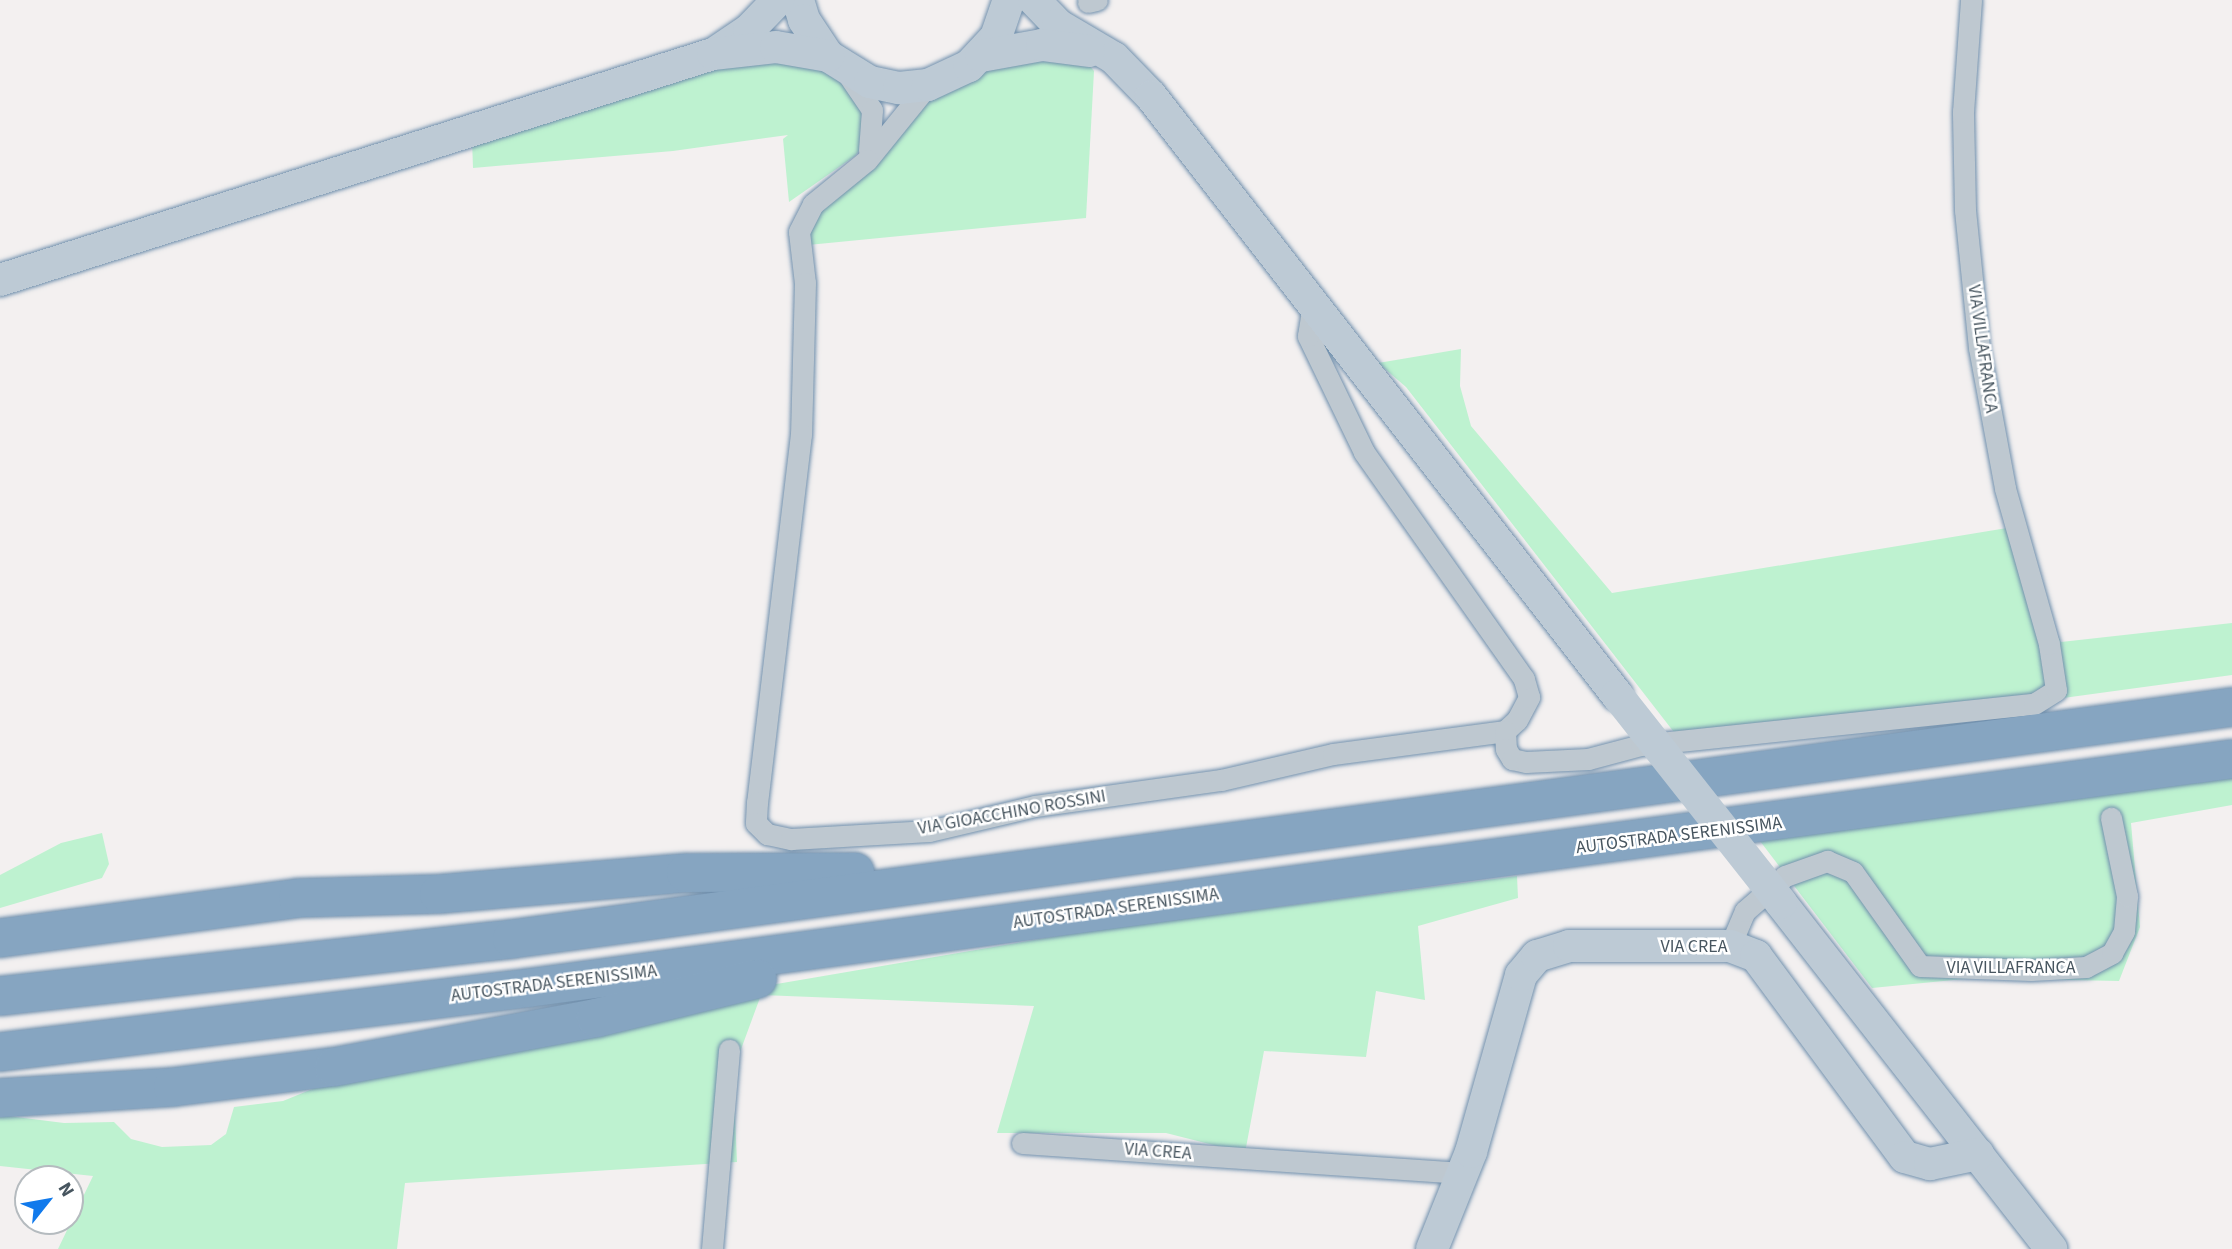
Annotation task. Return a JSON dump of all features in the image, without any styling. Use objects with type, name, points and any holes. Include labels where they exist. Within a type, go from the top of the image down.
[{"type":"highway","points":[[0,996],[512,939],[2232,707]]},
{"type":"highway","name":"AUTOSTRADA SERENISSIMA","points":[[0,1052],[96,1044],[2232,760]]},
{"type":"highway","points":[[0,938],[298,898],[439,894],[686,873],[894,870],[1629,776],[1779,769]]},
{"type":"highway","points":[[0,1098],[173,1087],[360,1063],[596,1018],[795,969],[847,963],[960,930]]},
{"type":"main road","points":[[713,54],[749,30],[778,0]]},
{"type":"main road","points":[[798,0],[804,20],[835,63]]},
{"type":"main road","points":[[0,280],[713,54],[776,47],[835,63],[879,84],[928,85],[956,75],[981,56],[996,37],[1009,0]]},
{"type":"main road","points":[[1034,0],[1058,24],[1114,58],[1151,96],[2051,1249]]},
{"type":"main road","points":[[981,56],[1020,46],[1061,44],[1114,58]]},
{"type":"main road","name":"VIA CREA","points":[[1432,1249],[1462,1173],[1511,999],[1527,964],[1537,956],[1569,946],[1730,946],[1756,956],[1905,1157],[1930,1164],[1978,1154]]},
{"type":"street","name":"VIA VILLAFRANCA","points":[[1505,731],[1506,749],[1512,759],[1526,762],[1588,759],[1640,745],[2034,704],[2056,690],[2049,644],[2005,488],[1979,348],[1965,196],[1963,112],[1971,0]]},
{"type":"street","points":[[835,63],[865,93],[872,110],[874,132],[867,160]]},
{"type":"street","name":"VIA GIOACCHINO ROSSINI","points":[[928,85],[867,160],[813,204],[803,217],[799,232],[804,284],[801,434],[756,823],[767,834],[790,839],[929,831],[1035,806],[1221,780],[1333,754],[1505,731]]},
{"type":"street","points":[[1313,305],[1308,336],[1364,452],[1524,679],[1529,697],[1517,720],[1505,731]]},
{"type":"street","name":"VIA VILLAFRANCA","points":[[1730,946],[1745,911],[1785,876],[1827,861],[1853,872],[1920,966],[2031,970],[2086,967],[2112,953],[2124,931],[2127,896],[2111,818]]},
{"type":"street","points":[[712,1249],[729,1050]]},
{"type":"street","name":"VIA CREA","points":[[1022,1143],[1462,1173]]},
{"type":"green space","points":[[804,58],[855,88],[866,102],[865,143],[855,156],[789,202],[783,139],[788,135],[673,151],[473,168],[472,139],[711,62]]},
{"type":"green space","points":[[1084,59],[1094,71],[1086,218],[808,245],[807,226],[917,101],[1002,61]]},
{"type":"green space","points":[[1461,349],[1460,386],[1471,426],[1612,593],[2013,527],[2026,578],[2061,642],[2232,623],[2232,675],[1687,749],[1406,387],[1378,363]]},
{"type":"green space","points":[[2232,774],[2232,805],[2131,823],[2140,927],[2119,981],[1974,978],[1872,988],[1760,841]]},
{"type":"green space","points":[[102,833],[109,864],[102,878],[0,908],[0,875],[61,843]]},
{"type":"green space","points":[[1517,876],[1518,898],[1418,926],[1425,1000],[1376,991],[1366,1057],[1264,1051],[1245,1153],[1166,1133],[997,1133],[1034,1006],[761,995],[733,1071],[737,1162],[405,1183],[397,1249],[58,1249],[65,1235],[84,1235],[84,1195],[93,1176],[84,1175],[84,1165],[0,1166],[0,1115],[64,1123],[114,1122],[131,1139],[162,1147],[211,1145],[226,1134],[234,1107],[283,1101],[337,1079],[694,998],[1081,932]]}]
